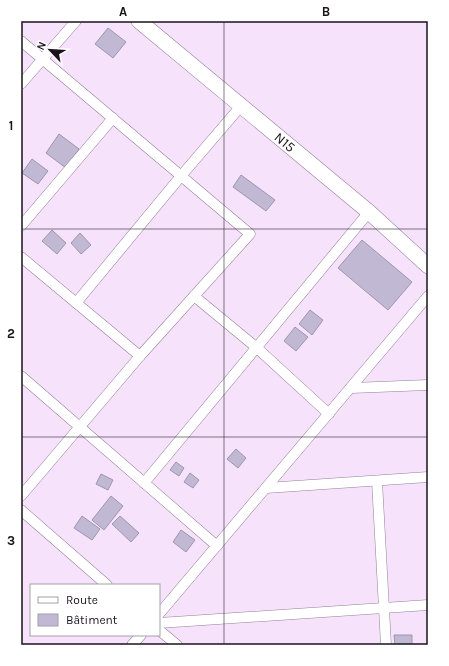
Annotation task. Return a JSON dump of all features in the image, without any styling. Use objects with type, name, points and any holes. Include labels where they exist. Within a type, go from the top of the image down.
[{"type":"main road","name":"N15","points":[[139,21],[369,212],[428,266]]},
{"type":"street","points":[[21,84],[76,21]]},
{"type":"street","points":[[21,41],[250,234],[140,356],[21,496]]},
{"type":"street","points":[[76,303],[241,106]]},
{"type":"street","points":[[21,226],[113,118]]},
{"type":"street","points":[[144,483],[369,212]]},
{"type":"street","points":[[21,257],[140,356]]},
{"type":"street","points":[[194,296],[257,348],[329,414]]},
{"type":"street","points":[[160,613],[428,296]]},
{"type":"street","points":[[21,376],[217,546]]},
{"type":"street","points":[[351,388],[428,385]]},
{"type":"street","points":[[266,488],[428,477]]},
{"type":"street","points":[[377,481],[386,645]]},
{"type":"street","points":[[21,510],[107,584]]},
{"type":"street","points":[[160,622],[428,605]]},
{"type":"street","points":[[160,631],[177,645]]},
{"type":"street","points":[[132,645],[140,636]]},
{"type":"building","points":[[108,28],[126,42],[113,58],[95,44]]},
{"type":"building","points":[[59,134],[79,149],[66,168],[46,153]]},
{"type":"building","points":[[32,159],[48,171],[38,184],[22,173]]},
{"type":"building","points":[[241,175],[275,200],[266,211],[233,187]]},
{"type":"building","points":[[52,230],[66,243],[57,254],[42,241]]},
{"type":"building","points":[[80,233],[91,245],[81,254],[71,243]]},
{"type":"building","points":[[362,240],[412,282],[388,310],[338,268]]},
{"type":"building","points":[[310,310],[323,320],[312,335],[299,324]]},
{"type":"building","points":[[295,327],[308,337],[296,351],[284,341]]},
{"type":"building","points":[[236,449],[246,458],[238,468],[227,459]]},
{"type":"building","points":[[176,462],[184,468],[179,476],[170,470]]},
{"type":"building","points":[[190,473],[199,480],[193,488],[184,482]]},
{"type":"building","points":[[101,474],[113,480],[108,490],[96,484]]},
{"type":"building","points":[[111,496],[123,506],[104,530],[92,520]]},
{"type":"building","points":[[82,516],[100,529],[92,540],[74,528]]},
{"type":"building","points":[[120,516],[139,533],[131,542],[112,524]]},
{"type":"building","points":[[181,530],[195,540],[186,552],[173,542]]},
{"type":"building","points":[[394,635],[412,635],[412,645],[395,645]]}]
